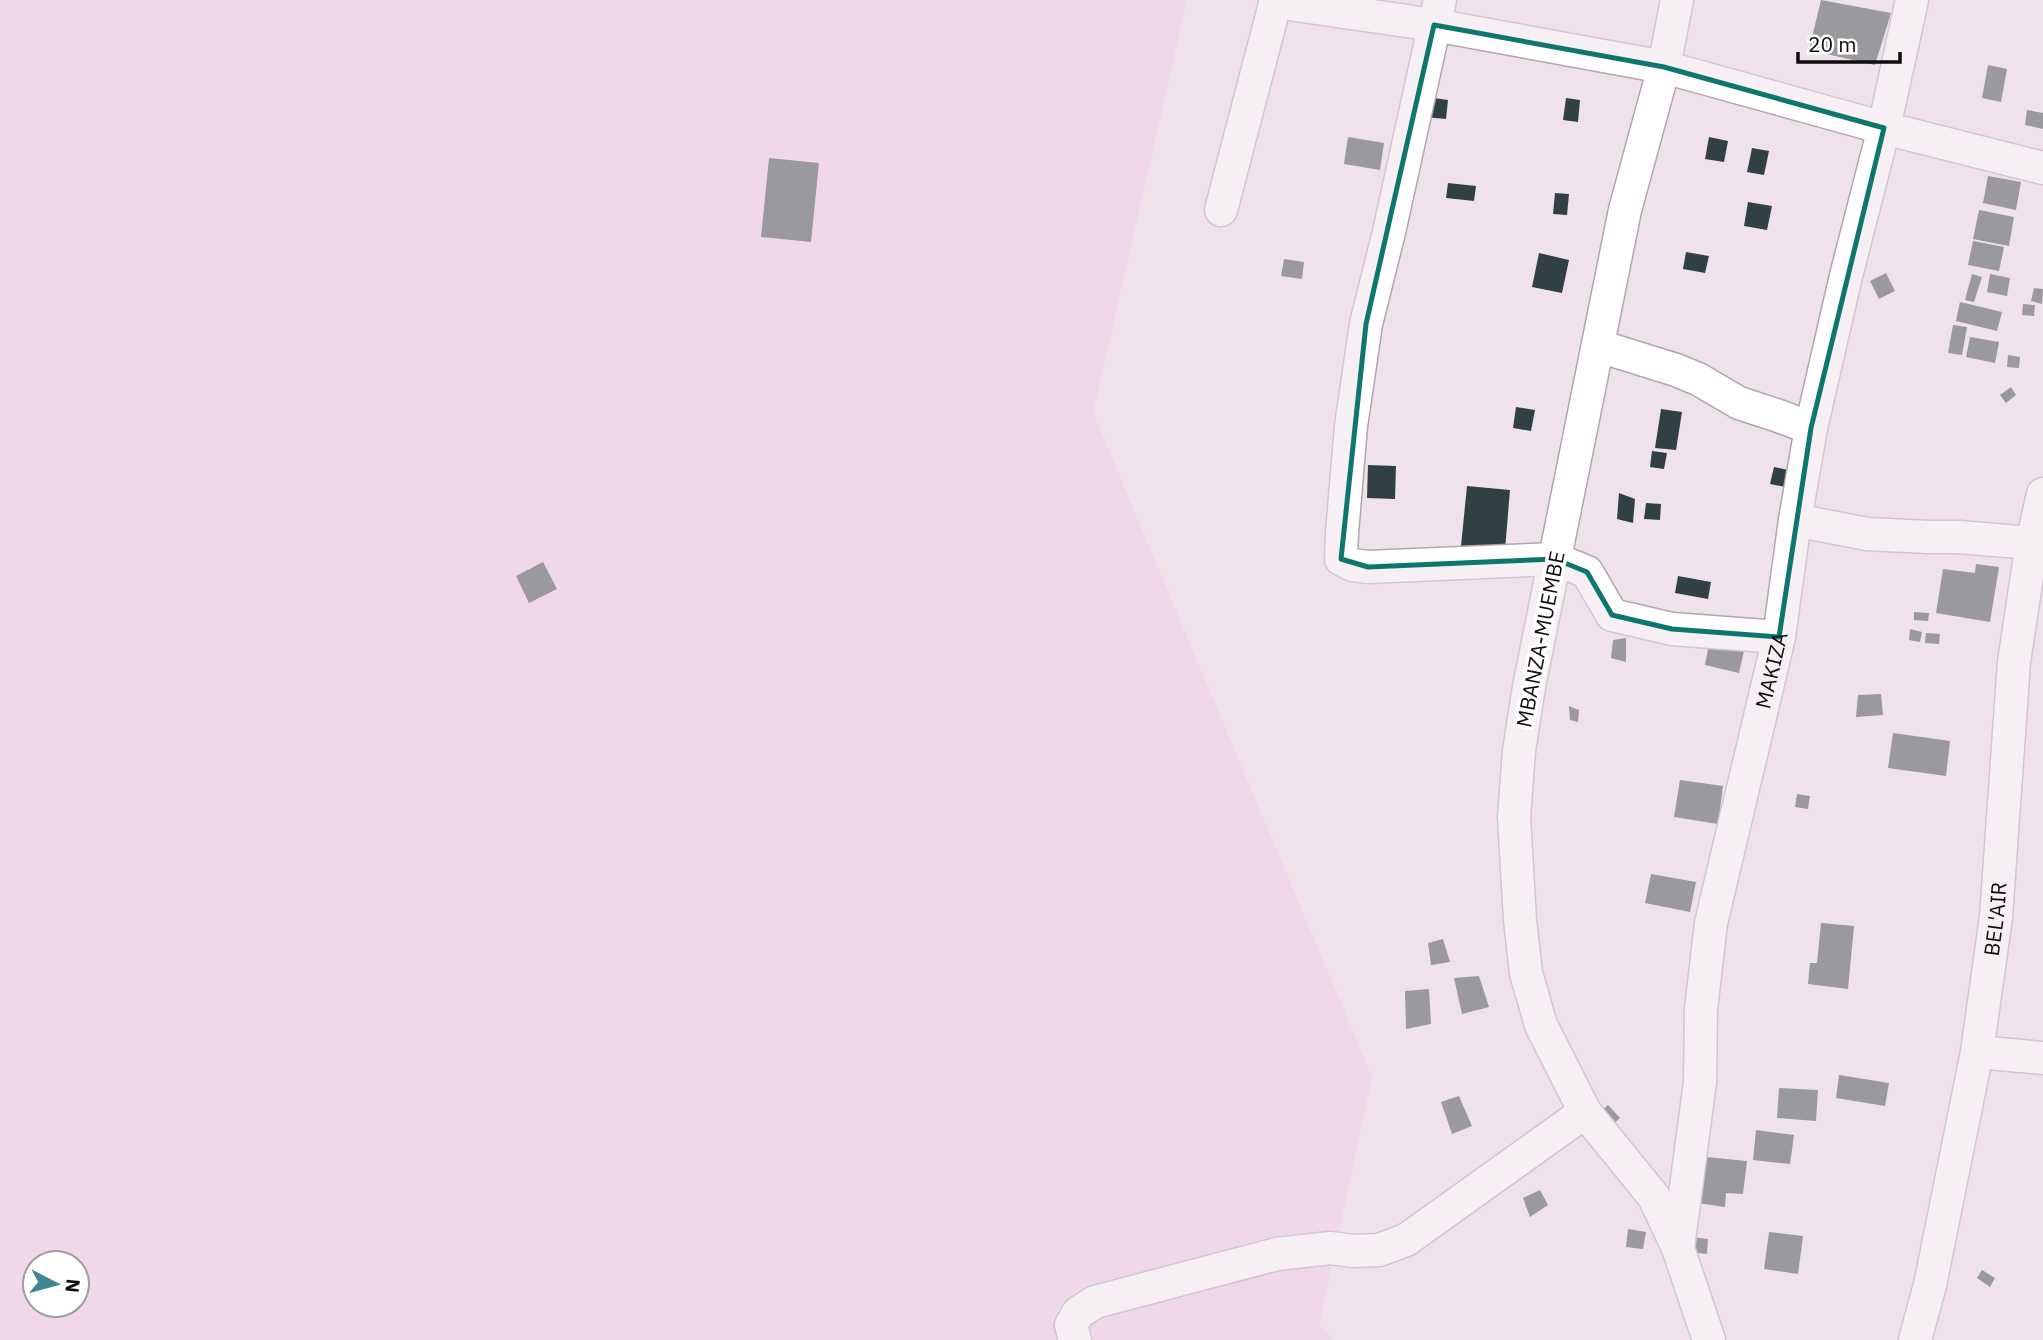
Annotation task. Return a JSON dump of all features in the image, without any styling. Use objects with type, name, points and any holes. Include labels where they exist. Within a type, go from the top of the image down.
[{"type":"street","name":"MBANZA-MUEMBE","points":[[1677,0],[1664,67],[1625,210],[1527,700],[1519,751],[1515,830],[1526,973],[1541,1025],[1585,1112],[1654,1197],[1678,1248]]},
{"type":"street","name":"MAKIZA","points":[[1709,1340],[1678,1248],[1700,1082],[1701,1009],[1711,923],[1779,637],[1811,428],[1884,128],[1912,0]]},
{"type":"street","points":[[1221,210],[1275,1],[1437,12],[1664,67],[1884,128],[2043,168]]},
{"type":"street","points":[[1437,12],[1390,232],[1366,324],[1351,426],[1341,559],[1352,565],[1368,567],[1555,559],[1587,572],[1612,615],[1672,629],[1779,637]]},
{"type":"street","points":[[1599,346],[1676,370],[1698,379],[1739,403],[1811,428]]},
{"type":"street","name":"BEL'AIR","points":[[1915,1340],[1930,1285],[1977,1052],[1997,917],[2014,662],[2032,543],[2043,494]]},
{"type":"street","points":[[1795,520],[1867,534],[2032,543]]},
{"type":"street","points":[[1977,1052],[2043,1058]]},
{"type":"street","points":[[1075,1340],[1072,1325],[1078,1313],[1095,1302],[1277,1254],[1330,1248],[1379,1250],[1406,1240],[1585,1112]]},
{"type":"highlighted area","points":[[1434,25],[1664,67],[1884,128],[1811,428],[1779,637],[1672,629],[1612,615],[1587,572],[1555,559],[1368,567],[1341,559],[1366,324]]},
{"type":"shaded area","points":[[0,0],[1187,0],[1093,413],[1372,1077],[1319,1324],[1332,1340],[0,1340]]},
{"type":"building","points":[[1821,0],[1891,13],[1875,65],[1809,50]]},
{"type":"building","points":[[1988,65],[2007,69],[2001,102],[1982,98]]},
{"type":"building","points":[[1427,97],[1448,100],[1446,119],[1425,117]]},
{"type":"building","points":[[1566,98],[1580,100],[1578,122],[1563,120]]},
{"type":"building","points":[[2027,110],[2043,113],[2043,129],[2025,125]]},
{"type":"building","points":[[1348,137],[1384,143],[1380,170],[1344,164]]},
{"type":"building","points":[[1709,137],[1728,141],[1724,162],[1705,159]]},
{"type":"building","points":[[1752,148],[1769,151],[1764,175],[1747,172]]},
{"type":"building","points":[[769,158],[819,163],[811,242],[761,237]]},
{"type":"building","points":[[1988,176],[2021,182],[2016,210],[1983,203]]},
{"type":"building","points":[[1448,183],[1476,186],[1474,201],[1446,198]]},
{"type":"building","points":[[1555,193],[1569,194],[1567,215],[1553,214]]},
{"type":"building","points":[[1748,202],[1772,206],[1767,230],[1744,226]]},
{"type":"building","points":[[1979,210],[2014,217],[2009,246],[1973,239]]},
{"type":"building","points":[[1973,241],[2004,247],[1999,271],[1968,265]]},
{"type":"building","points":[[1686,252],[1709,256],[1705,273],[1683,269]]},
{"type":"building","points":[[1539,253],[1569,260],[1562,293],[1532,287]]},
{"type":"building","points":[[1284,259],[1304,262],[1302,279],[1281,276]]},
{"type":"building","points":[[1886,273],[1895,291],[1879,299],[1870,281]]},
{"type":"building","points":[[1972,274],[1982,277],[1974,302],[1965,300]]},
{"type":"building","points":[[1990,274],[2010,278],[2007,296],[1987,292]]},
{"type":"building","points":[[2034,288],[2043,289],[2042,304],[2031,301]]},
{"type":"building","points":[[1960,302],[2002,312],[1997,331],[1956,321]]},
{"type":"building","points":[[2023,304],[2035,305],[2034,316],[2022,315]]},
{"type":"building","points":[[1953,325],[1967,327],[1962,355],[1948,353]]},
{"type":"building","points":[[1970,337],[1999,342],[1995,363],[1966,357]]},
{"type":"building","points":[[2008,355],[2020,357],[2019,368],[2007,367]]},
{"type":"building","points":[[2011,387],[2016,395],[2006,403],[2000,395]]},
{"type":"building","points":[[1516,407],[1535,410],[1531,431],[1513,428]]},
{"type":"building","points":[[1661,409],[1682,412],[1676,450],[1655,448]]},
{"type":"building","points":[[1652,451],[1667,453],[1664,469],[1650,467]]},
{"type":"building","points":[[1368,465],[1396,466],[1395,499],[1367,498]]},
{"type":"building","points":[[1774,467],[1788,470],[1785,487],[1770,484]]},
{"type":"building","points":[[1467,486],[1510,490],[1505,550],[1461,546]]},
{"type":"building","points":[[1619,493],[1635,499],[1633,523],[1617,519]]},
{"type":"building","points":[[1646,503],[1661,504],[1660,520],[1644,519]]},
{"type":"building","points":[[543,562],[557,589],[529,603],[516,576]]},
{"type":"building","points":[[1976,564],[1999,567],[1990,622],[1936,613],[1943,569],[1975,573]]},
{"type":"building","points":[[1678,576],[1711,582],[1708,599],[1675,593]]},
{"type":"building","points":[[1914,612],[1929,613],[1928,621],[1914,620]]},
{"type":"building","points":[[1910,629],[1922,632],[1920,642],[1909,640]]},
{"type":"building","points":[[1926,633],[1940,634],[1939,644],[1925,643]]},
{"type":"building","points":[[1626,638],[1626,662],[1611,658],[1613,640]]},
{"type":"building","points":[[1710,639],[1745,646],[1739,673],[1705,665]]},
{"type":"building","points":[[1881,694],[1883,715],[1856,717],[1858,695]]},
{"type":"building","points":[[1569,706],[1579,710],[1578,722],[1570,720]]},
{"type":"building","points":[[1893,733],[1950,741],[1946,776],[1888,768]]},
{"type":"building","points":[[1680,780],[1723,786],[1718,824],[1674,817]]},
{"type":"building","points":[[1797,794],[1810,796],[1808,809],[1795,807]]},
{"type":"building","points":[[1651,874],[1696,882],[1690,912],[1645,903]]},
{"type":"building","points":[[1821,923],[1854,926],[1848,989],[1808,984],[1810,963],[1817,963]]},
{"type":"building","points":[[1443,939],[1450,962],[1431,965],[1428,943]]},
{"type":"building","points":[[1479,976],[1489,1007],[1462,1014],[1454,978]]},
{"type":"building","points":[[1429,989],[1431,1024],[1406,1029],[1405,991]]},
{"type":"building","points":[[1839,1075],[1889,1083],[1885,1106],[1836,1098]]},
{"type":"building","points":[[1779,1088],[1818,1090],[1816,1121],[1777,1118]]},
{"type":"building","points":[[1459,1096],[1472,1126],[1452,1134],[1441,1102]]},
{"type":"building","points":[[1608,1105],[1620,1118],[1608,1129],[1596,1116]]},
{"type":"building","points":[[1756,1130],[1794,1135],[1790,1164],[1753,1160]]},
{"type":"building","points":[[1706,1157],[1747,1161],[1743,1194],[1726,1193],[1725,1207],[1691,1202],[1693,1187],[1702,1189]]},
{"type":"building","points":[[1540,1190],[1548,1205],[1530,1217],[1523,1198]]},
{"type":"building","points":[[1628,1229],[1646,1232],[1643,1249],[1626,1247]]},
{"type":"building","points":[[1769,1232],[1803,1236],[1798,1274],[1764,1269]]},
{"type":"building","points":[[1691,1237],[1708,1239],[1707,1254],[1690,1252]]},
{"type":"building","points":[[1982,1270],[1995,1278],[1990,1287],[1977,1278]]}]
